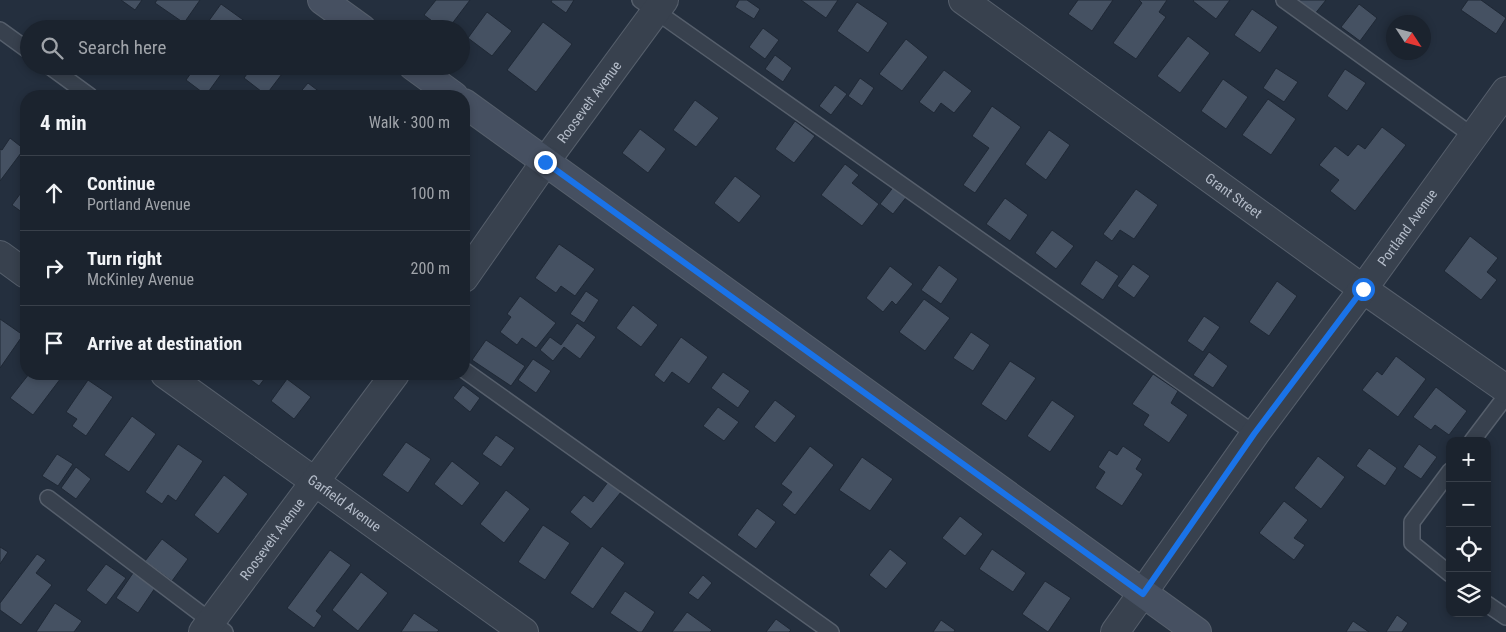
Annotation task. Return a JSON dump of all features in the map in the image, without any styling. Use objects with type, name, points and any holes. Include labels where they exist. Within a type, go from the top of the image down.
[{"type":"street","points":[[322,0],[350,20]]},
{"type":"street","name":"Grant Street","points":[[963,0],[1363,289],[1506,389]]},
{"type":"street","name":"Roosevelt Avenue","points":[[470,269],[654,4]]},
{"type":"street","points":[[425,75],[446,90]]},
{"type":"street","name":"Portland Avenue","points":[[1115,632],[1254,434],[1363,289],[1506,90]]},
{"type":"street","points":[[470,107],[1197,632]]},
{"type":"street","points":[[0,255],[20,270]]},
{"type":"street","name":"Garfield Avenue","points":[[173,380],[524,632]]},
{"type":"street","name":"Roosevelt Avenue","points":[[213,628],[391,380]]},
{"type":"lane","points":[[1284,0],[1474,136]]},
{"type":"lane","points":[[654,4],[1254,434]]},
{"type":"lane","points":[[0,30],[20,44]]},
{"type":"lane","points":[[61,75],[82,90]]},
{"type":"lane","points":[[470,374],[831,632]]},
{"type":"lane","points":[[1475,437],[1506,396]]},
{"type":"lane","points":[[1446,476],[1412,522],[1412,542],[1448,572]]},
{"type":"lane","points":[[48,498],[213,628]]},
{"type":"lane","points":[[1491,607],[1506,618]]},
{"type":"building","points":[[121,0],[142,0],[135,10]]},
{"type":"building","points":[[157,0],[200,0],[186,20],[180,20],[155,3]]},
{"type":"building","points":[[436,0],[470,0],[455,20],[431,20],[424,15]]},
{"type":"building","points":[[552,0],[574,0],[566,13],[551,2]]},
{"type":"building","points":[[739,0],[747,0],[760,9],[754,19],[735,7]]},
{"type":"building","points":[[801,0],[838,0],[826,18]]},
{"type":"building","points":[[1078,0],[1113,0],[1092,31],[1068,14]]},
{"type":"building","points":[[1139,0],[1167,0],[1159,12],[1166,17],[1136,59],[1113,43],[1142,3]]},
{"type":"building","points":[[1194,0],[1230,0],[1216,19]]},
{"type":"building","points":[[1294,0],[1326,0],[1314,15]]},
{"type":"building","points":[[1468,0],[1481,0],[1506,18],[1496,34],[1461,10]]},
{"type":"building","points":[[857,2],[888,23],[868,53],[837,31]]},
{"type":"building","points":[[221,4],[243,20],[209,20]]},
{"type":"building","points":[[1359,4],[1377,18],[1360,41],[1341,27]]},
{"type":"building","points":[[1252,9],[1278,27],[1260,53],[1234,35]]},
{"type":"building","points":[[487,12],[512,31],[492,56],[470,40],[470,35]]},
{"type":"building","points":[[543,22],[572,44],[536,92],[507,70]]},
{"type":"building","points":[[763,28],[779,40],[765,59],[749,47]]},
{"type":"building","points":[[1188,36],[1210,53],[1180,93],[1157,76]]},
{"type":"building","points":[[906,39],[928,57],[902,91],[879,74]]},
{"type":"building","points":[[775,55],[792,68],[783,82],[765,69]]},
{"type":"building","points":[[1276,68],[1298,82],[1284,102],[1263,88]]},
{"type":"building","points":[[1345,69],[1366,83],[1347,111],[1327,96]]},
{"type":"building","points":[[944,70],[972,91],[954,113],[941,103],[934,113],[919,102]]},
{"type":"building","points":[[190,75],[220,75],[210,90],[199,90],[186,80]]},
{"type":"building","points":[[246,75],[281,75],[270,90],[260,90],[244,78]]},
{"type":"building","points":[[860,78],[874,88],[862,106],[848,96]]},
{"type":"building","points":[[1223,79],[1248,97],[1226,129],[1201,111]]},
{"type":"building","points":[[308,83],[317,90],[302,90]]},
{"type":"building","points":[[835,85],[847,94],[831,115],[819,106]]},
{"type":"building","points":[[1268,99],[1296,119],[1271,155],[1242,135]]},
{"type":"building","points":[[695,100],[719,118],[696,147],[673,130]]},
{"type":"building","points":[[992,106],[1021,127],[975,193],[963,185],[989,148],[972,136]]},
{"type":"building","points":[[795,121],[815,136],[794,163],[775,149]]},
{"type":"building","points":[[1382,127],[1406,145],[1355,211],[1330,191],[1339,180],[1319,165],[1335,146],[1348,156],[1358,144],[1365,149]]},
{"type":"building","points":[[640,129],[666,149],[648,173],[622,153]]},
{"type":"building","points":[[1049,130],[1070,145],[1046,180],[1025,164]]},
{"type":"building","points":[[10,138],[20,146],[20,154],[0,181],[0,149],[2,150]]},
{"type":"building","points":[[845,164],[859,175],[852,183],[879,204],[862,226],[821,195]]},
{"type":"building","points":[[735,176],[761,196],[739,223],[714,203]]},
{"type":"building","points":[[895,185],[908,195],[893,214],[880,204]]},
{"type":"building","points":[[1136,189],[1158,205],[1134,239],[1120,230],[1112,241],[1103,234]]},
{"type":"building","points":[[20,194],[20,211],[12,205]]},
{"type":"building","points":[[1005,198],[1028,215],[1010,241],[986,224]]},
{"type":"building","points":[[1052,230],[1074,246],[1056,269],[1035,253]]},
{"type":"building","points":[[1470,236],[1498,258],[1487,272],[1497,280],[1481,300],[1444,271]]},
{"type":"building","points":[[559,244],[595,269],[575,296],[561,286],[556,293],[535,278]]},
{"type":"building","points":[[1096,260],[1119,276],[1103,300],[1080,284]]},
{"type":"building","points":[[1133,264],[1150,276],[1134,298],[1117,286]]},
{"type":"building","points":[[939,265],[958,279],[941,304],[921,290]]},
{"type":"building","points":[[890,266],[913,284],[896,305],[892,301],[883,312],[866,298]]},
{"type":"building","points":[[1277,281],[1297,296],[1269,336],[1249,322]]},
{"type":"building","points":[[586,291],[599,300],[584,323],[570,314]]},
{"type":"building","points":[[520,296],[556,323],[536,348],[522,338],[517,345],[500,332],[511,317],[507,314]]},
{"type":"building","points":[[924,299],[950,318],[925,351],[899,332]]},
{"type":"building","points":[[633,305],[658,325],[641,347],[616,328]]},
{"type":"building","points":[[1204,316],[1220,327],[1203,352],[1187,341]]},
{"type":"building","points":[[0,319],[20,333],[20,339],[0,368]]},
{"type":"building","points":[[577,323],[596,337],[580,359],[564,347],[553,361],[540,350],[550,337],[561,345]]},
{"type":"building","points":[[971,332],[990,345],[973,371],[953,358]]},
{"type":"building","points":[[681,337],[708,357],[689,384],[672,372],[664,383],[654,375]]},
{"type":"building","points":[[486,340],[525,366],[511,386],[472,360]]},
{"type":"building","points":[[1209,352],[1228,366],[1213,388],[1193,375]]},
{"type":"building","points":[[1396,356],[1426,379],[1398,417],[1362,390],[1377,371],[1382,375]]},
{"type":"building","points":[[533,359],[551,371],[536,393],[518,380]]},
{"type":"building","points":[[1010,361],[1036,378],[1006,421],[981,404]]},
{"type":"building","points":[[723,372],[750,391],[738,408],[711,388]]},
{"type":"building","points":[[1153,374],[1178,391],[1171,403],[1188,415],[1169,443],[1143,425],[1149,415],[1132,404]]},
{"type":"building","points":[[24,380],[59,380],[33,415],[10,398]]},
{"type":"building","points":[[88,380],[113,397],[86,436],[72,426],[77,419],[66,412]]},
{"type":"building","points":[[251,380],[264,380],[259,386]]},
{"type":"building","points":[[286,380],[311,397],[294,419],[271,401]]},
{"type":"building","points":[[463,385],[480,398],[470,412],[453,398]]},
{"type":"building","points":[[1436,387],[1467,411],[1449,435],[1435,425],[1431,430],[1413,417]]},
{"type":"building","points":[[775,400],[796,416],[775,443],[754,427]]},
{"type":"building","points":[[1052,400],[1075,416],[1050,452],[1027,436]]},
{"type":"building","points":[[718,407],[739,422],[724,441],[703,426]]},
{"type":"building","points":[[132,416],[156,434],[129,472],[104,455]]},
{"type":"building","points":[[496,435],[515,448],[501,467],[482,454]]},
{"type":"building","points":[[406,442],[431,459],[408,493],[382,475]]},
{"type":"building","points":[[178,444],[203,461],[176,501],[168,495],[162,504],[145,492]]},
{"type":"building","points":[[1419,444],[1437,457],[1421,479],[1403,467]]},
{"type":"building","points":[[810,446],[834,465],[795,515],[782,505],[792,492],[781,484]]},
{"type":"building","points":[[1123,446],[1142,459],[1136,469],[1143,474],[1122,506],[1095,488],[1105,472],[1098,467],[1109,450],[1117,455]]},
{"type":"building","points":[[1369,448],[1397,468],[1385,486],[1356,466]]},
{"type":"building","points":[[57,454],[73,464],[58,486],[42,476]]},
{"type":"building","points":[[1318,456],[1345,477],[1321,509],[1294,488]]},
{"type":"building","points":[[862,457],[893,479],[870,511],[839,490]]},
{"type":"building","points":[[452,461],[480,483],[462,506],[434,484]]},
{"type":"building","points":[[76,467],[91,479],[76,499],[61,488]]},
{"type":"building","points":[[224,475],[248,494],[218,534],[194,515]]},
{"type":"building","points":[[608,482],[621,492],[591,529],[570,512],[584,495],[593,502]]},
{"type":"building","points":[[506,490],[530,509],[504,543],[480,524]]},
{"type":"building","points":[[1284,501],[1308,520],[1294,538],[1305,545],[1294,560],[1259,533]]},
{"type":"building","points":[[757,508],[776,522],[756,549],[737,535]]},
{"type":"building","points":[[960,516],[983,534],[965,556],[942,538]]},
{"type":"building","points":[[543,525],[570,543],[545,580],[518,562]]},
{"type":"building","points":[[162,539],[188,559],[172,581],[145,561]]},
{"type":"building","points":[[602,546],[625,563],[593,609],[570,593]]},
{"type":"building","points":[[0,547],[8,552],[0,564]]},
{"type":"building","points":[[890,549],[907,563],[886,589],[869,575]]},
{"type":"building","points":[[992,549],[1026,573],[1013,592],[979,569]]},
{"type":"building","points":[[330,550],[351,565],[316,611],[322,616],[314,628],[287,608]]},
{"type":"building","points":[[37,554],[46,560],[36,573],[52,585],[21,625],[0,610],[0,603]]},
{"type":"building","points":[[106,564],[126,578],[106,605],[86,590]]},
{"type":"building","points":[[361,572],[388,593],[358,631],[332,610]]},
{"type":"building","points":[[133,573],[155,588],[138,613],[116,598]]},
{"type":"building","points":[[703,575],[712,583],[698,600],[688,593]]},
{"type":"building","points":[[1045,581],[1071,598],[1048,632],[1022,614]]},
{"type":"building","points":[[625,591],[655,612],[642,632],[638,632],[610,613]]},
{"type":"building","points":[[55,603],[82,621],[74,632],[36,632]]},
{"type":"building","points":[[687,612],[712,630],[710,632],[672,632]]},
{"type":"building","points":[[414,613],[439,630],[437,632],[401,632]]},
{"type":"building","points":[[1397,615],[1408,623],[1402,632],[1386,632]]},
{"type":"building","points":[[776,619],[791,630],[789,632],[766,632]]},
{"type":"building","points":[[941,620],[955,630],[954,632],[933,632]]},
{"type":"building","points":[[1353,621],[1369,632],[1346,632]]},
{"type":"route","points":[[545,162],[1143,594],[1254,434],[1363,289]]}]
